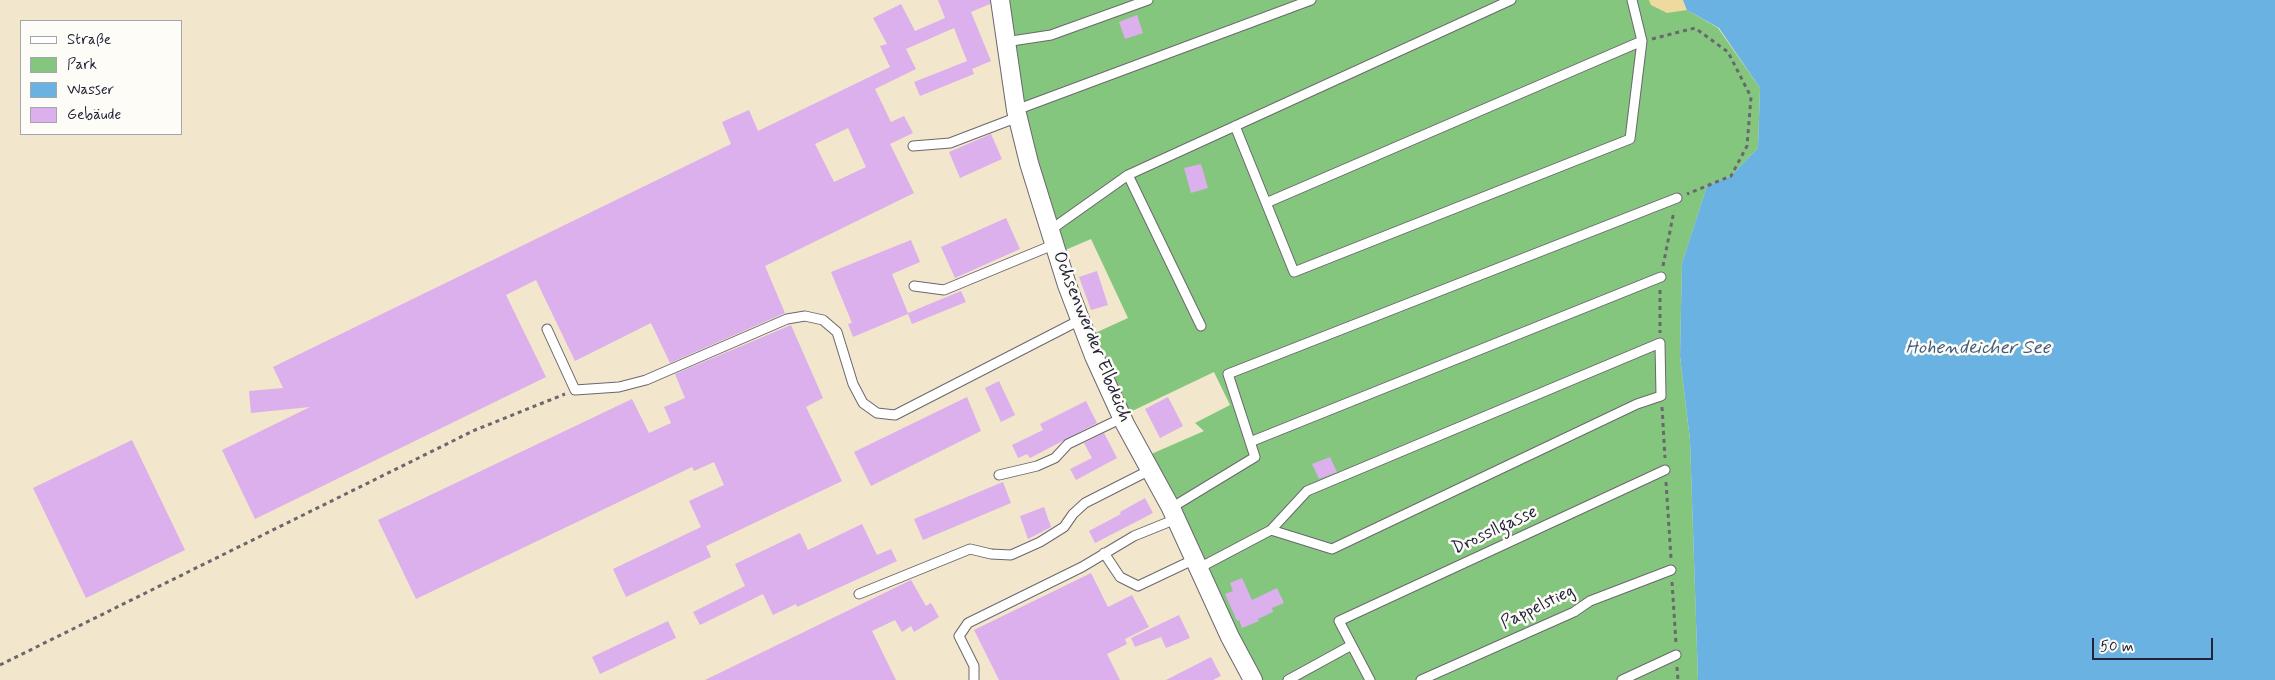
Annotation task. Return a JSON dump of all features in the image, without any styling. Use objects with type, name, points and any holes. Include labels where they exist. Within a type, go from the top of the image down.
[{"type":"street","name":"Ochsenwerder Elbdeich","points":[[1003,3],[1005,42],[1017,114],[1051,238],[1080,320],[1122,418],[1173,514],[1230,637],[1253,680]]},
{"type":"lane","points":[[1005,42],[1051,35],[1148,0]]},
{"type":"lane","points":[[913,146],[950,143],[1017,114],[1311,0]]},
{"type":"lane","points":[[914,286],[944,290],[1051,238],[1128,175],[1511,0]]},
{"type":"lane","points":[[1235,126],[1294,272],[1630,139],[1642,41],[1632,0]]},
{"type":"lane","points":[[1266,203],[1642,41]]},
{"type":"lane","points":[[1128,175],[1201,326]]},
{"type":"lane","points":[[974,680],[974,666],[959,636],[968,624],[1082,566],[1173,514],[1255,457],[1228,374],[1677,198]]},
{"type":"lane","points":[[1250,442],[1661,277]]},
{"type":"lane","points":[[547,329],[575,390],[619,387],[646,380],[787,319],[805,316],[823,320],[837,332],[853,384],[863,404],[877,413],[894,414],[1080,320]]},
{"type":"lane","points":[[1104,553],[1120,576],[1138,586],[1197,564],[1271,530],[1307,491],[1660,343],[1661,396],[1637,404],[1332,550],[1271,530]]},
{"type":"lane","points":[[999,475],[1037,466],[1055,458],[1068,444],[1122,418]]},
{"type":"lane","points":[[859,594],[970,549],[991,554],[1011,554],[1033,545],[1056,533],[1085,503],[1150,470]]},
{"type":"lane","name":"Drossllgasse","points":[[1350,646],[1339,621],[1665,470]]},
{"type":"lane","name":"Pappelstieg","points":[[1421,680],[1574,612],[1590,601],[1671,570]]},
{"type":"lane","points":[[1288,680],[1350,646],[1370,680]]},
{"type":"lane","points":[[1622,680],[1676,655]]},
{"type":"path","points":[[1642,41],[1695,28],[1728,52],[1751,97],[1747,146],[1731,176],[1677,198],[1661,277],[1660,343]]},
{"type":"path","points":[[0,665],[475,430],[575,390]]},
{"type":"path","points":[[1661,396],[1678,680]]},
{"type":"green space","points":[[1007,0],[1683,0],[1687,10],[1718,28],[1760,88],[1758,148],[1731,176],[1707,186],[1682,263],[1680,356],[1690,440],[1698,680],[1260,680],[1149,455],[1204,431],[1195,423],[1230,405],[1214,372],[1128,413],[1114,387],[1095,333],[1128,318],[1091,239],[1063,251],[1028,133]]},
{"type":"sand","points":[[1649,0],[1683,0],[1687,10],[1667,13],[1651,5]]},
{"type":"water","name":"Hohendeicher See","points":[[1683,0],[2275,0],[2275,680],[1698,680],[1690,440],[1680,356],[1682,263],[1707,186],[1731,176],[1758,148],[1760,88],[1719,28],[1687,10]]},
{"type":"building","points":[[938,0],[990,0],[990,4],[971,12],[991,61],[972,69],[974,74],[920,96],[914,82],[967,61],[954,28],[906,49],[916,69],[875,89],[891,122],[904,116],[913,133],[890,144],[914,193],[765,266],[785,313],[670,363],[651,323],[575,361],[536,280],[506,295],[546,377],[255,519],[222,450],[310,407],[251,413],[249,391],[283,388],[273,367],[731,144],[722,122],[749,110],[758,131],[890,67],[880,46],[887,44],[873,18],[901,4],[915,31],[945,18]],"holes":[[[848,128],[866,167],[834,182],[815,144]]]},
{"type":"building","points":[[1137,15],[1143,33],[1125,39],[1119,22]]},
{"type":"building","points":[[991,134],[1002,159],[960,178],[949,152]]},
{"type":"building","points":[[1201,164],[1208,188],[1191,193],[1184,168]]},
{"type":"building","points":[[1006,218],[1020,249],[955,278],[941,247]]},
{"type":"building","points":[[911,240],[920,262],[892,274],[908,313],[961,291],[966,302],[912,324],[908,314],[853,337],[848,324],[852,323],[831,272]]},
{"type":"building","points":[[1097,271],[1108,305],[1091,310],[1079,277]]},
{"type":"building","points":[[791,325],[823,398],[806,407],[842,481],[706,546],[711,557],[626,597],[613,569],[701,527],[689,501],[724,485],[714,462],[694,471],[692,467],[416,599],[378,520],[632,399],[649,433],[671,423],[664,407],[685,398],[675,374]]},
{"type":"building","points":[[999,381],[1015,415],[1001,422],[985,388]]},
{"type":"building","points":[[967,397],[981,431],[871,486],[854,452]]},
{"type":"building","points":[[1168,397],[1183,426],[1160,438],[1145,409]]},
{"type":"building","points":[[1086,401],[1097,423],[1030,458],[1027,454],[1018,458],[1012,445],[1043,430],[1040,424]]},
{"type":"building","points":[[1104,433],[1117,458],[1076,480],[1070,469],[1092,458],[1084,443]]},
{"type":"building","points":[[132,440],[185,550],[86,598],[33,488]]},
{"type":"building","points":[[1330,457],[1337,472],[1319,479],[1312,464]]},
{"type":"building","points":[[1003,482],[1011,503],[923,540],[914,519]]},
{"type":"building","points":[[1145,498],[1153,513],[1095,543],[1089,531],[1121,514],[1120,512]]},
{"type":"building","points":[[1044,507],[1051,527],[1028,539],[1020,516]]},
{"type":"building","points":[[862,524],[877,555],[891,549],[897,561],[797,607],[796,604],[773,615],[763,594],[700,625],[693,612],[745,586],[735,564],[800,533],[808,550]]},
{"type":"building","points":[[1091,573],[1108,607],[1132,595],[1149,627],[1125,639],[1127,644],[1107,654],[1120,680],[999,680],[974,630]]},
{"type":"building","points":[[1242,578],[1252,600],[1277,588],[1284,603],[1272,608],[1273,612],[1258,619],[1259,621],[1242,628],[1225,594],[1233,591],[1230,583]]},
{"type":"building","points":[[911,580],[926,606],[931,603],[939,617],[914,632],[911,626],[902,632],[895,620],[872,631],[896,680],[705,680]]},
{"type":"building","points":[[1179,615],[1190,638],[1166,648],[1161,637],[1135,647],[1131,638]]},
{"type":"building","points":[[668,621],[676,638],[600,674],[592,657]]},
{"type":"building","points":[[1211,657],[1221,676],[1213,680],[1166,680]]}]
